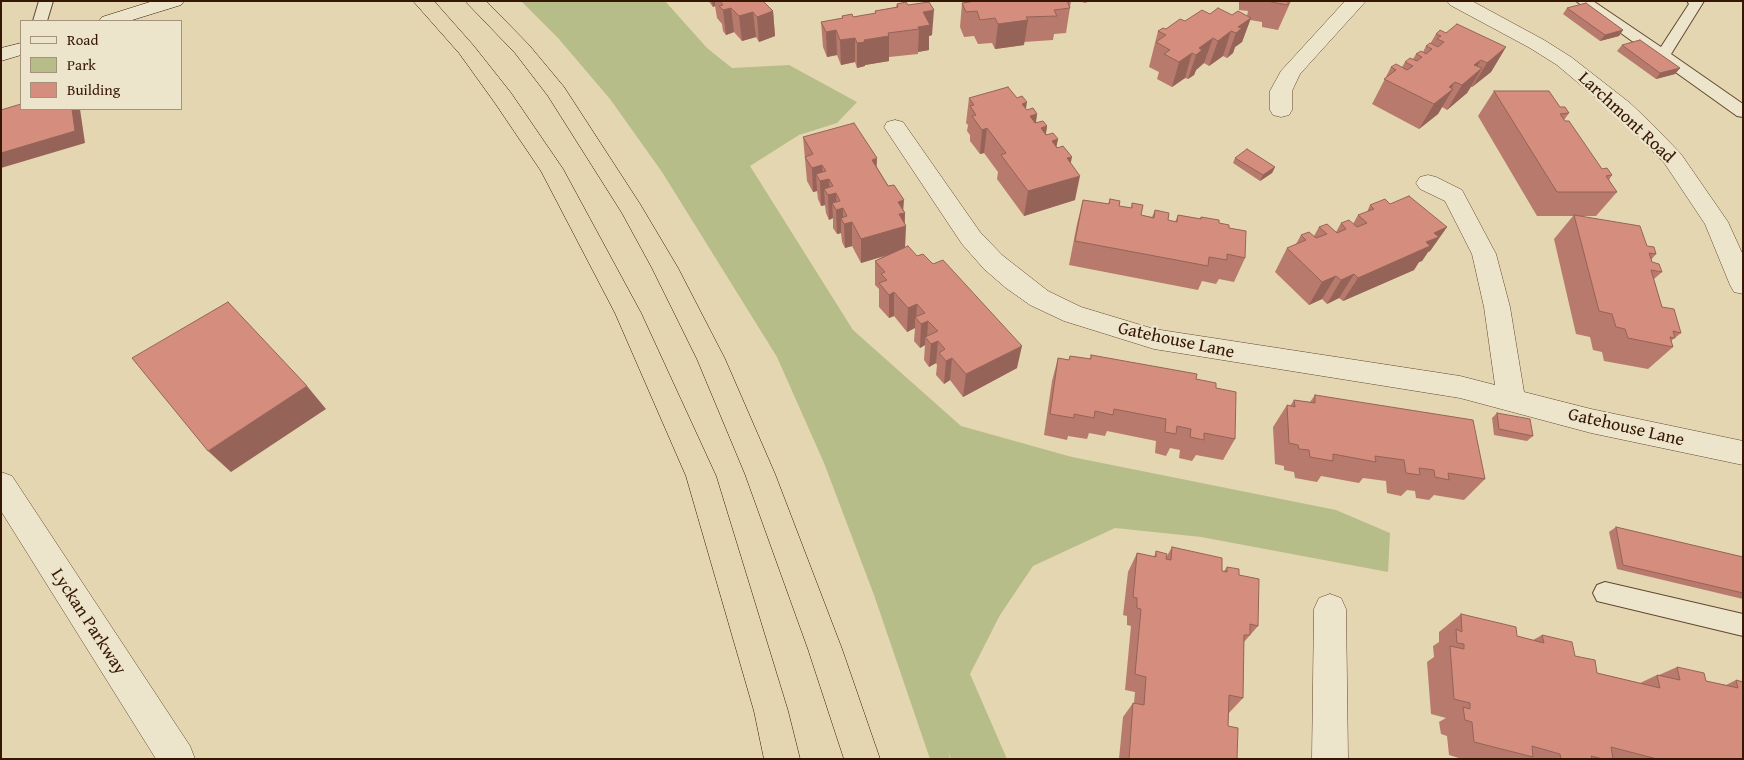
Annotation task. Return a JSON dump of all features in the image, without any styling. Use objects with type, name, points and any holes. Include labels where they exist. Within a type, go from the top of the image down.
[{"type":"highway","points":[[423,1],[466,49],[503,98],[545,161],[565,193],[628,313],[701,476],[771,712],[782,759]]},
{"type":"highway","points":[[474,1],[522,49],[556,92],[632,210],[665,268],[711,359],[760,474],[825,649],[862,759]]},
{"type":"street","points":[[112,20],[174,1]]},
{"type":"street","points":[[1281,110],[1280,91],[1291,71],[1356,1]]},
{"type":"street","name":"Larchmont Road","points":[[1457,1],[1537,44],[1564,61],[1587,78],[1638,124],[1673,159],[1716,222],[1743,285]]},
{"type":"street","points":[[1,55],[20,49]]},
{"type":"street","name":"Gatehouse Lane","points":[[895,127],[971,238],[993,262],[1039,298],[1073,314],[1154,339],[1460,387],[1601,423],[1743,453]]},
{"type":"street","points":[[1428,183],[1454,196],[1484,254],[1497,306],[1510,400]]},
{"type":"street","name":"Lyckan Parkway","points":[[1,485],[177,759]]},
{"type":"street","points":[[1330,609],[1330,759]]},
{"type":"lane","points":[[40,20],[46,1]]},
{"type":"lane","points":[[1583,1],[1743,112]]},
{"type":"lane","points":[[1663,55],[1697,2],[1694,1]]},
{"type":"lane","points":[[1605,593],[1743,625]]},
{"type":"green space","points":[[521,1],[665,1],[707,48],[732,68],[789,65],[857,102],[837,123],[799,135],[750,166],[853,330],[961,426],[1072,457],[1336,510],[1390,533],[1388,572],[1201,537],[1115,528],[1033,566],[1000,615],[970,674],[1007,759],[951,759],[948,752],[950,759],[930,759],[874,595],[824,463],[777,357],[662,172],[610,99],[558,38]]},
{"type":"building","points":[[720,1],[763,1],[773,11],[757,17],[753,12],[739,16],[731,8],[723,10],[719,6],[723,5]]},
{"type":"building","points":[[976,1],[1067,1],[1070,8],[1054,10],[1057,16],[1026,17],[1028,20],[998,24],[995,18],[980,20],[977,11],[966,12],[962,3]]},
{"type":"building","points":[[1288,1],[1288,5],[1271,2]]},
{"type":"building","points":[[906,2],[908,5],[929,2],[934,10],[923,12],[930,25],[918,27],[919,29],[888,33],[889,36],[857,43],[855,38],[840,40],[836,30],[826,32],[821,22],[843,18],[842,16],[852,14],[853,17],[876,13],[875,11],[898,7],[897,4]]},
{"type":"building","points":[[1586,3],[1623,30],[1605,35],[1567,8]]},
{"type":"building","points":[[1218,8],[1232,15],[1238,11],[1251,18],[1238,27],[1242,28],[1236,33],[1231,31],[1218,41],[1213,38],[1199,48],[1202,50],[1196,55],[1192,53],[1179,62],[1164,54],[1170,50],[1156,42],[1166,35],[1158,31],[1163,28],[1166,29],[1180,19],[1185,21],[1202,10],[1210,14]]},
{"type":"building","points":[[1457,24],[1506,47],[1487,63],[1481,60],[1474,65],[1482,68],[1462,85],[1455,82],[1449,87],[1453,89],[1434,104],[1384,79],[1396,70],[1391,67],[1396,64],[1407,70],[1413,66],[1405,62],[1410,58],[1417,61],[1422,57],[1416,54],[1421,51],[1426,54],[1432,49],[1426,46],[1430,43],[1438,47],[1444,42],[1437,39],[1441,36],[1436,34],[1440,30],[1446,33]]},
{"type":"building","points":[[1640,40],[1680,68],[1660,73],[1622,45]]},
{"type":"building","points":[[1008,87],[1017,98],[1022,96],[1027,102],[1022,104],[1027,110],[1033,108],[1037,114],[1030,116],[1035,123],[1043,121],[1047,126],[1041,128],[1046,135],[1053,133],[1058,139],[1052,141],[1057,148],[1063,146],[1072,157],[1067,158],[1080,176],[1028,191],[1001,155],[1006,153],[987,128],[982,130],[972,116],[976,115],[970,106],[974,105],[969,98]]},
{"type":"building","points":[[1494,91],[1549,91],[1560,107],[1565,107],[1569,113],[1560,114],[1565,121],[1569,121],[1602,169],[1607,168],[1612,175],[1606,176],[1617,192],[1557,192]]},
{"type":"building","points":[[20,104],[20,110],[72,110],[75,131],[1,153],[1,110]]},
{"type":"building","points":[[854,123],[877,158],[872,160],[888,186],[894,185],[904,200],[898,202],[905,213],[899,214],[906,226],[861,239],[852,222],[844,224],[841,218],[847,216],[843,208],[836,210],[832,203],[840,201],[836,193],[828,195],[824,189],[833,186],[829,179],[820,181],[816,174],[826,171],[822,165],[812,168],[805,157],[813,154],[803,137]]},
{"type":"building","points":[[1247,149],[1275,167],[1263,175],[1235,158]]},
{"type":"building","points":[[1409,196],[1447,227],[1434,233],[1439,237],[1426,242],[1430,246],[1358,278],[1354,274],[1341,280],[1336,276],[1322,282],[1287,248],[1306,240],[1301,235],[1309,232],[1316,238],[1327,234],[1319,227],[1327,224],[1337,233],[1346,229],[1341,223],[1349,220],[1357,227],[1367,223],[1358,215],[1374,209],[1370,205],[1385,199],[1390,204]]},
{"type":"building","points":[[1110,199],[1120,201],[1119,206],[1132,208],[1132,203],[1143,205],[1141,215],[1154,218],[1155,210],[1169,213],[1168,220],[1177,222],[1178,215],[1201,219],[1201,217],[1219,220],[1219,223],[1229,225],[1229,228],[1246,231],[1245,258],[1227,254],[1227,260],[1209,257],[1208,266],[1075,241],[1083,200],[1109,204]]},
{"type":"building","points":[[1574,215],[1640,226],[1647,246],[1654,247],[1656,254],[1649,253],[1652,262],[1659,264],[1662,272],[1651,270],[1662,307],[1674,309],[1681,333],[1673,331],[1675,338],[1670,337],[1673,347],[1628,338],[1625,329],[1616,327],[1612,314],[1599,311]]},
{"type":"building","points":[[908,246],[917,256],[923,254],[933,264],[943,260],[1022,346],[966,374],[952,358],[946,361],[939,353],[945,349],[938,341],[931,344],[925,337],[938,331],[928,321],[921,324],[915,317],[925,313],[917,304],[908,308],[894,292],[889,295],[879,283],[887,280],[881,274],[885,272],[875,261]]},
{"type":"building","points":[[228,302],[307,386],[208,451],[132,358]]},
{"type":"building","points":[[1091,355],[1197,374],[1196,379],[1216,383],[1216,388],[1236,392],[1235,439],[1204,433],[1204,440],[1190,437],[1191,429],[1177,426],[1176,434],[1165,432],[1166,419],[1114,409],[1113,415],[1095,411],[1094,418],[1074,414],[1074,418],[1050,414],[1058,358],[1069,360],[1070,356],[1091,359]]},
{"type":"building","points":[[1315,395],[1473,420],[1485,479],[1448,473],[1449,480],[1435,477],[1434,470],[1419,468],[1420,475],[1406,473],[1404,460],[1375,456],[1376,462],[1333,454],[1333,461],[1310,457],[1309,450],[1299,449],[1298,445],[1289,443],[1287,405],[1295,407],[1294,400],[1315,403]]},
{"type":"building","points":[[1497,413],[1530,419],[1533,436],[1499,429]]},
{"type":"building","points":[[1616,527],[1743,557],[1743,593],[1623,565]]},
{"type":"building","points":[[1172,547],[1222,558],[1222,571],[1227,572],[1227,567],[1239,569],[1239,575],[1259,579],[1258,626],[1250,624],[1250,635],[1244,635],[1243,698],[1229,695],[1228,726],[1238,728],[1237,759],[1129,759],[1133,703],[1144,705],[1146,677],[1135,674],[1141,609],[1137,608],[1137,598],[1133,597],[1137,553],[1156,557],[1156,551],[1167,554],[1166,559],[1171,560]]},
{"type":"building","points":[[1461,614],[1516,627],[1517,636],[1544,643],[1542,635],[1572,642],[1575,656],[1595,660],[1597,673],[1660,688],[1657,675],[1680,680],[1677,667],[1704,673],[1706,681],[1738,688],[1736,680],[1743,682],[1743,759],[1657,759],[1611,747],[1613,759],[1591,756],[1592,759],[1561,759],[1560,754],[1532,746],[1533,757],[1474,742],[1472,722],[1465,720],[1463,707],[1470,709],[1470,703],[1454,699],[1450,646],[1464,649],[1464,644],[1457,643],[1456,629],[1462,632]]}]
